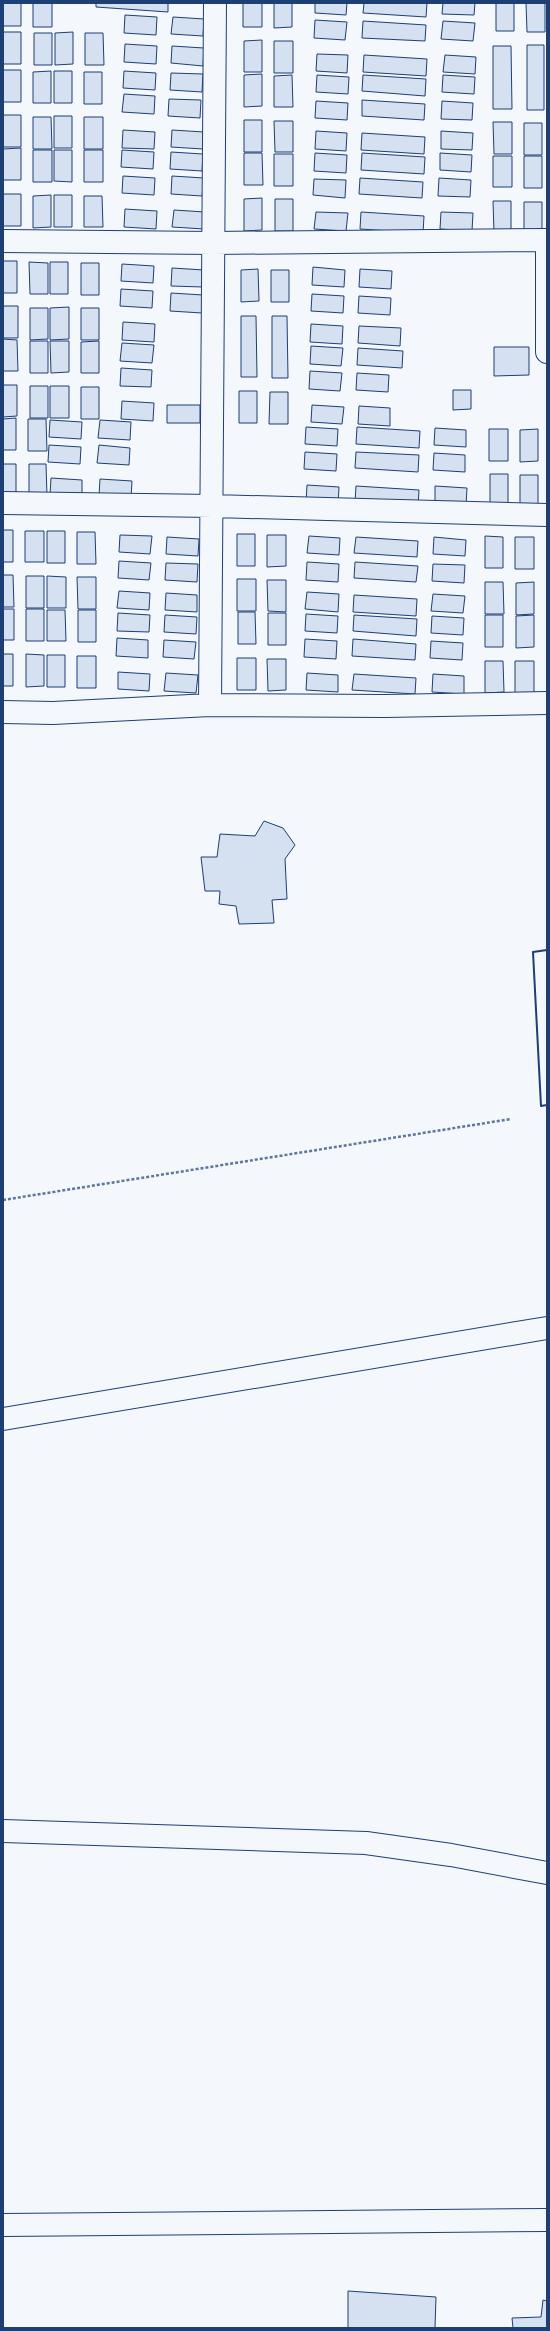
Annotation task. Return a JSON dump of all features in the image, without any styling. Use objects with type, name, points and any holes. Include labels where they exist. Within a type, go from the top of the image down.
[{"type":"street","points":[[210,705],[213,506],[215,3]]},
{"type":"street","points":[[3,241],[214,243],[547,240],[547,352]]},
{"type":"street","points":[[3,503],[213,506],[547,515]]},
{"type":"street","points":[[3,712],[53,712],[210,705],[385,706],[547,703]]},
{"type":"street","points":[[3,1419],[547,1328]]},
{"type":"street","points":[[3,1831],[366,1843],[451,1855],[547,1873]]},
{"type":"street","points":[[3,2225],[547,2220]]},
{"type":"path","points":[[3,1200],[511,1119]]},
{"type":"building","points":[[3,3],[21,3],[21,26],[3,26]]},
{"type":"building","points":[[33,3],[52,3],[52,27],[33,27]]},
{"type":"building","points":[[96,3],[168,3],[168,12],[96,7]]},
{"type":"building","points":[[243,3],[262,3],[262,27],[243,27]]},
{"type":"building","points":[[274,3],[292,3],[292,27],[274,28]]},
{"type":"building","points":[[315,3],[347,3],[346,15],[315,13]]},
{"type":"building","points":[[364,3],[427,3],[426,17],[363,13]]},
{"type":"building","points":[[443,3],[475,3],[474,15],[442,14]]},
{"type":"building","points":[[496,3],[514,3],[514,31],[496,31]]},
{"type":"building","points":[[526,3],[545,3],[545,32],[527,32]]},
{"type":"building","points":[[125,15],[157,17],[156,35],[124,33]]},
{"type":"building","points":[[173,17],[204,19],[203,36],[171,34]]},
{"type":"building","points":[[315,20],[347,22],[345,40],[314,38]]},
{"type":"building","points":[[363,21],[426,25],[425,41],[362,38]]},
{"type":"building","points":[[443,21],[475,23],[473,41],[441,39]]},
{"type":"building","points":[[3,32],[21,32],[21,64],[3,64]]},
{"type":"building","points":[[73,32],[73,64],[55,65],[55,33]]},
{"type":"building","points":[[34,33],[52,33],[52,65],[34,65]]},
{"type":"building","points":[[85,33],[103,33],[104,65],[85,65]]},
{"type":"building","points":[[262,40],[262,72],[244,72],[244,41]]},
{"type":"building","points":[[274,41],[293,41],[293,73],[274,73]]},
{"type":"building","points":[[125,44],[157,46],[156,64],[124,62]]},
{"type":"building","points":[[527,45],[544,45],[544,110],[527,110]]},
{"type":"building","points":[[172,46],[204,48],[203,66],[171,63]]},
{"type":"building","points":[[493,46],[511,46],[512,109],[493,109]]},
{"type":"building","points":[[317,54],[348,55],[347,73],[316,71]]},
{"type":"building","points":[[364,55],[427,59],[426,76],[363,72]]},
{"type":"building","points":[[445,55],[476,57],[475,74],[443,72]]},
{"type":"building","points":[[3,70],[21,70],[21,102],[3,102]]},
{"type":"building","points":[[51,71],[51,103],[33,103],[33,72]]},
{"type":"building","points":[[54,71],[72,71],[72,103],[54,103]]},
{"type":"building","points":[[124,71],[156,73],[155,90],[123,88]]},
{"type":"building","points":[[84,72],[102,72],[102,104],[84,104]]},
{"type":"building","points":[[171,73],[203,74],[202,92],[170,90]]},
{"type":"building","points":[[262,74],[262,106],[244,107],[244,75]]},
{"type":"building","points":[[292,75],[293,107],[274,107],[274,76]]},
{"type":"building","points":[[317,75],[349,77],[348,94],[316,92]]},
{"type":"building","points":[[363,75],[426,79],[425,96],[362,91]]},
{"type":"building","points":[[443,75],[475,77],[474,94],[442,92]]},
{"type":"building","points":[[124,94],[155,96],[154,114],[122,112]]},
{"type":"building","points":[[169,99],[201,100],[200,118],[168,116]]},
{"type":"building","points":[[362,100],[425,104],[424,120],[362,116]]},
{"type":"building","points":[[316,101],[348,103],[347,120],[315,118]]},
{"type":"building","points":[[442,101],[473,103],[472,120],[441,119]]},
{"type":"building","points":[[3,115],[21,115],[21,147],[3,147]]},
{"type":"building","points":[[54,116],[72,116],[72,148],[54,148]]},
{"type":"building","points":[[33,117],[51,117],[52,149],[33,149]]},
{"type":"building","points":[[84,117],[103,117],[103,149],[84,149]]},
{"type":"building","points":[[244,120],[262,120],[262,152],[244,152]]},
{"type":"building","points":[[274,121],[293,121],[293,152],[275,152]]},
{"type":"building","points":[[493,122],[512,122],[512,154],[494,154]]},
{"type":"building","points":[[524,123],[542,123],[542,155],[524,155]]},
{"type":"building","points":[[123,130],[155,132],[154,149],[122,148]]},
{"type":"building","points":[[172,130],[204,132],[203,149],[171,147]]},
{"type":"building","points":[[316,131],[347,133],[346,151],[315,149]]},
{"type":"building","points":[[441,131],[473,133],[472,150],[441,149]]},
{"type":"building","points":[[362,133],[425,137],[424,154],[361,150]]},
{"type":"building","points":[[21,148],[21,180],[3,180],[3,149]]},
{"type":"building","points":[[33,150],[52,150],[52,182],[33,182]]},
{"type":"building","points":[[54,150],[72,150],[72,182],[54,181]]},
{"type":"building","points":[[84,150],[103,150],[103,182],[84,182]]},
{"type":"building","points":[[122,150],[154,152],[153,169],[121,167]]},
{"type":"building","points":[[171,152],[203,154],[202,171],[170,169]]},
{"type":"building","points":[[244,153],[262,153],[263,185],[244,185]]},
{"type":"building","points":[[315,153],[347,155],[346,173],[314,171]]},
{"type":"building","points":[[362,153],[425,157],[424,174],[361,170]]},
{"type":"building","points":[[440,153],[472,155],[471,172],[440,170]]},
{"type":"building","points":[[274,154],[293,154],[293,186],[274,186]]},
{"type":"building","points":[[493,156],[512,156],[512,187],[493,187]]},
{"type":"building","points":[[524,156],[542,156],[542,188],[524,188]]},
{"type":"building","points":[[123,176],[155,178],[154,195],[122,193]]},
{"type":"building","points":[[172,176],[204,178],[202,196],[171,194]]},
{"type":"building","points":[[360,178],[423,182],[422,198],[359,194]]},
{"type":"building","points":[[439,178],[471,180],[470,197],[438,196]]},
{"type":"building","points":[[314,179],[346,180],[345,198],[313,195]]},
{"type":"building","points":[[3,194],[21,194],[21,226],[3,226]]},
{"type":"building","points":[[51,195],[51,227],[33,228],[33,196]]},
{"type":"building","points":[[54,195],[72,195],[72,227],[54,227]]},
{"type":"building","points":[[84,196],[102,196],[103,227],[84,227]]},
{"type":"building","points":[[262,198],[262,230],[244,231],[244,199]]},
{"type":"building","points":[[275,199],[293,199],[293,231],[275,231]]},
{"type":"building","points":[[493,201],[511,201],[511,233],[494,233]]},
{"type":"building","points":[[524,202],[542,202],[542,233],[524,233]]},
{"type":"building","points":[[125,209],[157,211],[156,229],[124,227]]},
{"type":"building","points":[[174,210],[205,212],[204,229],[172,227]]},
{"type":"building","points":[[316,212],[348,213],[346,231],[314,229]]},
{"type":"building","points":[[361,212],[424,216],[423,233],[360,229]]},
{"type":"building","points":[[441,212],[473,213],[472,231],[440,229]]},
{"type":"building","points":[[3,261],[17,261],[17,293],[3,293]]},
{"type":"building","points":[[29,262],[48,263],[48,294],[30,294]]},
{"type":"building","points":[[50,262],[68,262],[68,294],[50,294]]},
{"type":"building","points":[[81,263],[99,263],[99,295],[81,295]]},
{"type":"building","points":[[122,264],[154,266],[153,283],[121,281]]},
{"type":"building","points":[[313,267],[345,270],[344,287],[312,285]]},
{"type":"building","points":[[172,268],[204,270],[203,287],[171,286]]},
{"type":"building","points":[[258,269],[259,301],[241,302],[241,270]]},
{"type":"building","points":[[360,269],[392,271],[391,289],[359,287]]},
{"type":"building","points":[[271,270],[289,270],[289,302],[271,302]]},
{"type":"building","points":[[121,289],[153,291],[152,308],[120,306]]},
{"type":"building","points":[[171,293],[203,295],[202,313],[170,311]]},
{"type":"building","points":[[312,294],[344,296],[343,313],[311,311]]},
{"type":"building","points":[[359,296],[391,298],[390,315],[358,313]]},
{"type":"building","points":[[3,306],[18,306],[18,338],[3,338]]},
{"type":"building","points":[[69,307],[69,339],[50,340],[50,308]]},
{"type":"building","points":[[30,308],[48,308],[48,339],[30,340]]},
{"type":"building","points":[[81,308],[99,308],[99,340],[81,340]]},
{"type":"building","points":[[241,316],[256,316],[257,377],[241,377]]},
{"type":"building","points":[[272,316],[287,316],[288,378],[272,378]]},
{"type":"building","points":[[123,322],[155,324],[154,342],[122,340]]},
{"type":"building","points":[[311,324],[343,326],[342,344],[310,342]]},
{"type":"building","points":[[359,326],[401,328],[400,346],[358,343]]},
{"type":"building","points":[[3,339],[17,340],[18,371],[3,371]]},
{"type":"building","points":[[30,341],[48,341],[48,373],[30,373]]},
{"type":"building","points":[[50,341],[69,341],[69,372],[51,373]]},
{"type":"building","points":[[99,341],[99,373],[81,373],[81,342]]},
{"type":"building","points":[[122,343],[154,345],[152,363],[120,361]]},
{"type":"building","points":[[311,346],[343,348],[341,366],[310,364]]},
{"type":"building","points":[[494,347],[529,347],[529,375],[494,376]]},
{"type":"building","points":[[358,348],[403,351],[402,368],[357,365]]},
{"type":"building","points":[[121,368],[152,370],[151,387],[120,386]]},
{"type":"building","points":[[310,371],[342,373],[340,391],[309,389]]},
{"type":"building","points":[[357,373],[389,375],[388,392],[356,390]]},
{"type":"building","points":[[3,385],[17,385],[17,416],[3,417]]},
{"type":"building","points":[[30,386],[48,386],[48,418],[30,418]]},
{"type":"building","points":[[50,386],[69,386],[69,418],[50,418]]},
{"type":"building","points":[[81,387],[99,387],[99,419],[81,419]]},
{"type":"building","points":[[453,390],[471,390],[471,409],[453,410]]},
{"type":"building","points":[[239,391],[257,391],[257,423],[239,423]]},
{"type":"building","points":[[270,392],[288,392],[288,424],[269,424]]},
{"type":"building","points":[[122,401],[154,403],[153,421],[121,419]]},
{"type":"building","points":[[167,405],[200,405],[200,423],[167,423]]},
{"type":"building","points":[[312,405],[344,407],[342,424],[311,422]]},
{"type":"building","points":[[359,406],[390,408],[390,426],[358,424]]},
{"type":"building","points":[[16,418],[16,450],[3,450],[3,419]]},
{"type":"building","points":[[28,419],[46,419],[47,451],[28,451]]},
{"type":"building","points":[[50,420],[82,422],[81,439],[49,437]]},
{"type":"building","points":[[100,420],[131,422],[130,440],[98,438]]},
{"type":"building","points":[[306,427],[338,429],[337,446],[305,444]]},
{"type":"building","points":[[357,427],[420,431],[419,448],[356,444]]},
{"type":"building","points":[[435,428],[466,430],[466,447],[434,445]]},
{"type":"building","points":[[489,429],[508,429],[508,461],[489,461]]},
{"type":"building","points":[[538,429],[538,461],[520,462],[520,430]]},
{"type":"building","points":[[49,445],[81,447],[80,464],[48,462]]},
{"type":"building","points":[[99,445],[130,448],[129,465],[97,463]]},
{"type":"building","points":[[305,452],[337,454],[336,471],[304,469]]},
{"type":"building","points":[[356,452],[419,455],[418,472],[355,468]]},
{"type":"building","points":[[434,453],[465,455],[465,472],[433,470]]},
{"type":"building","points":[[3,464],[16,464],[16,495],[3,496]]},
{"type":"building","points":[[29,464],[46,464],[47,496],[29,496]]},
{"type":"building","points":[[490,474],[508,474],[508,506],[490,506]]},
{"type":"building","points":[[520,475],[538,475],[538,507],[520,506]]},
{"type":"building","points":[[51,478],[82,480],[82,498],[50,496]]},
{"type":"building","points":[[100,479],[132,481],[131,498],[99,496]]},
{"type":"building","points":[[307,485],[339,487],[338,505],[306,503]]},
{"type":"building","points":[[356,486],[419,490],[418,506],[355,503]]},
{"type":"building","points":[[435,486],[467,488],[466,506],[435,504]]},
{"type":"building","points":[[3,530],[13,530],[13,562],[3,562]]},
{"type":"building","points":[[25,531],[44,531],[44,562],[25,562]]},
{"type":"building","points":[[47,531],[65,531],[65,563],[47,563]]},
{"type":"building","points":[[77,532],[95,532],[96,564],[77,564]]},
{"type":"building","points":[[237,534],[255,534],[255,566],[237,566]]},
{"type":"building","points":[[120,535],[152,536],[150,554],[119,552]]},
{"type":"building","points":[[267,535],[286,535],[286,566],[267,567]]},
{"type":"building","points":[[309,536],[340,538],[339,555],[307,553]]},
{"type":"building","points":[[485,536],[503,537],[503,568],[485,568]]},
{"type":"building","points":[[167,537],[199,539],[198,556],[166,554]]},
{"type":"building","points":[[356,537],[418,541],[417,557],[354,553]]},
{"type":"building","points":[[434,537],[466,540],[465,556],[433,554]]},
{"type":"building","points":[[515,537],[534,537],[534,569],[515,569]]},
{"type":"building","points":[[119,561],[151,563],[149,580],[118,578]]},
{"type":"building","points":[[307,562],[339,564],[338,582],[306,580]]},
{"type":"building","points":[[355,562],[418,566],[416,582],[354,578]]},
{"type":"building","points":[[166,563],[198,564],[197,582],[165,580]]},
{"type":"building","points":[[433,564],[465,565],[464,583],[432,581]]},
{"type":"building","points":[[3,575],[13,575],[14,607],[3,607]]},
{"type":"building","points":[[26,576],[44,576],[44,608],[26,608]]},
{"type":"building","points":[[47,576],[66,577],[66,608],[47,608]]},
{"type":"building","points":[[77,577],[96,577],[96,609],[78,609]]},
{"type":"building","points":[[237,579],[256,579],[256,611],[237,611]]},
{"type":"building","points":[[267,580],[286,580],[286,612],[268,611]]},
{"type":"building","points":[[485,582],[503,582],[504,614],[485,614]]},
{"type":"building","points":[[534,582],[534,614],[516,615],[516,583]]},
{"type":"building","points":[[119,591],[150,593],[149,610],[117,608]]},
{"type":"building","points":[[307,592],[339,594],[338,612],[305,609]]},
{"type":"building","points":[[166,593],[197,595],[197,612],[165,610]]},
{"type":"building","points":[[433,594],[465,596],[463,613],[431,611]]},
{"type":"building","points":[[354,595],[417,599],[416,616],[353,612]]},
{"type":"building","points":[[3,609],[14,609],[14,640],[3,640]]},
{"type":"building","points":[[26,609],[44,609],[44,641],[26,641]]},
{"type":"building","points":[[47,610],[65,610],[66,641],[47,641]]},
{"type":"building","points":[[78,610],[96,610],[96,642],[78,642]]},
{"type":"building","points":[[238,612],[255,612],[256,644],[238,644]]},
{"type":"building","points":[[118,613],[150,615],[149,632],[117,631]]},
{"type":"building","points":[[268,613],[286,613],[286,645],[268,645]]},
{"type":"building","points":[[306,614],[338,616],[337,633],[305,631]]},
{"type":"building","points":[[165,615],[197,617],[196,634],[164,632]]},
{"type":"building","points":[[354,615],[417,619],[416,636],[353,631]]},
{"type":"building","points":[[485,615],[503,615],[503,647],[485,647]]},
{"type":"building","points":[[534,615],[534,647],[516,648],[516,616]]},
{"type":"building","points":[[432,616],[464,618],[463,635],[431,633]]},
{"type":"building","points":[[117,638],[148,640],[148,658],[116,656]]},
{"type":"building","points":[[305,639],[337,641],[336,659],[304,657]]},
{"type":"building","points":[[353,639],[416,644],[415,660],[352,656]]},
{"type":"building","points":[[164,640],[196,642],[194,659],[163,657]]},
{"type":"building","points":[[431,641],[463,643],[462,660],[430,658]]},
{"type":"building","points":[[3,654],[13,654],[13,686],[3,686]]},
{"type":"building","points":[[26,654],[44,655],[44,686],[26,687]]},
{"type":"building","points":[[47,655],[65,655],[65,687],[47,687]]},
{"type":"building","points":[[77,656],[96,656],[96,688],[77,688]]},
{"type":"building","points":[[237,658],[256,658],[256,690],[237,690]]},
{"type":"building","points":[[267,659],[286,659],[286,690],[268,691]]},
{"type":"building","points":[[485,661],[503,661],[504,692],[485,693]]},
{"type":"building","points":[[515,661],[534,661],[534,693],[515,693]]},
{"type":"building","points":[[118,672],[150,674],[149,691],[118,689]]},
{"type":"building","points":[[166,673],[198,675],[196,693],[164,691]]},
{"type":"building","points":[[307,673],[338,675],[338,692],[306,690]]},
{"type":"building","points":[[354,674],[416,678],[415,694],[352,690]]},
{"type":"building","points":[[433,674],[464,676],[464,694],[432,692]]},
{"type":"building","points":[[264,821],[283,828],[295,845],[285,859],[287,899],[272,900],[274,923],[239,924],[236,906],[219,904],[220,891],[205,891],[201,857],[217,857],[220,834],[255,836]]},
{"type":"building","points":[[348,2291],[436,2297],[435,2328],[348,2328]]},
{"type":"building","points":[[543,2300],[547,2301],[547,2328],[513,2328],[512,2318],[541,2317]]},
{"type":"wall","points":[[547,950],[533,952],[541,1106],[547,1105]]}]
